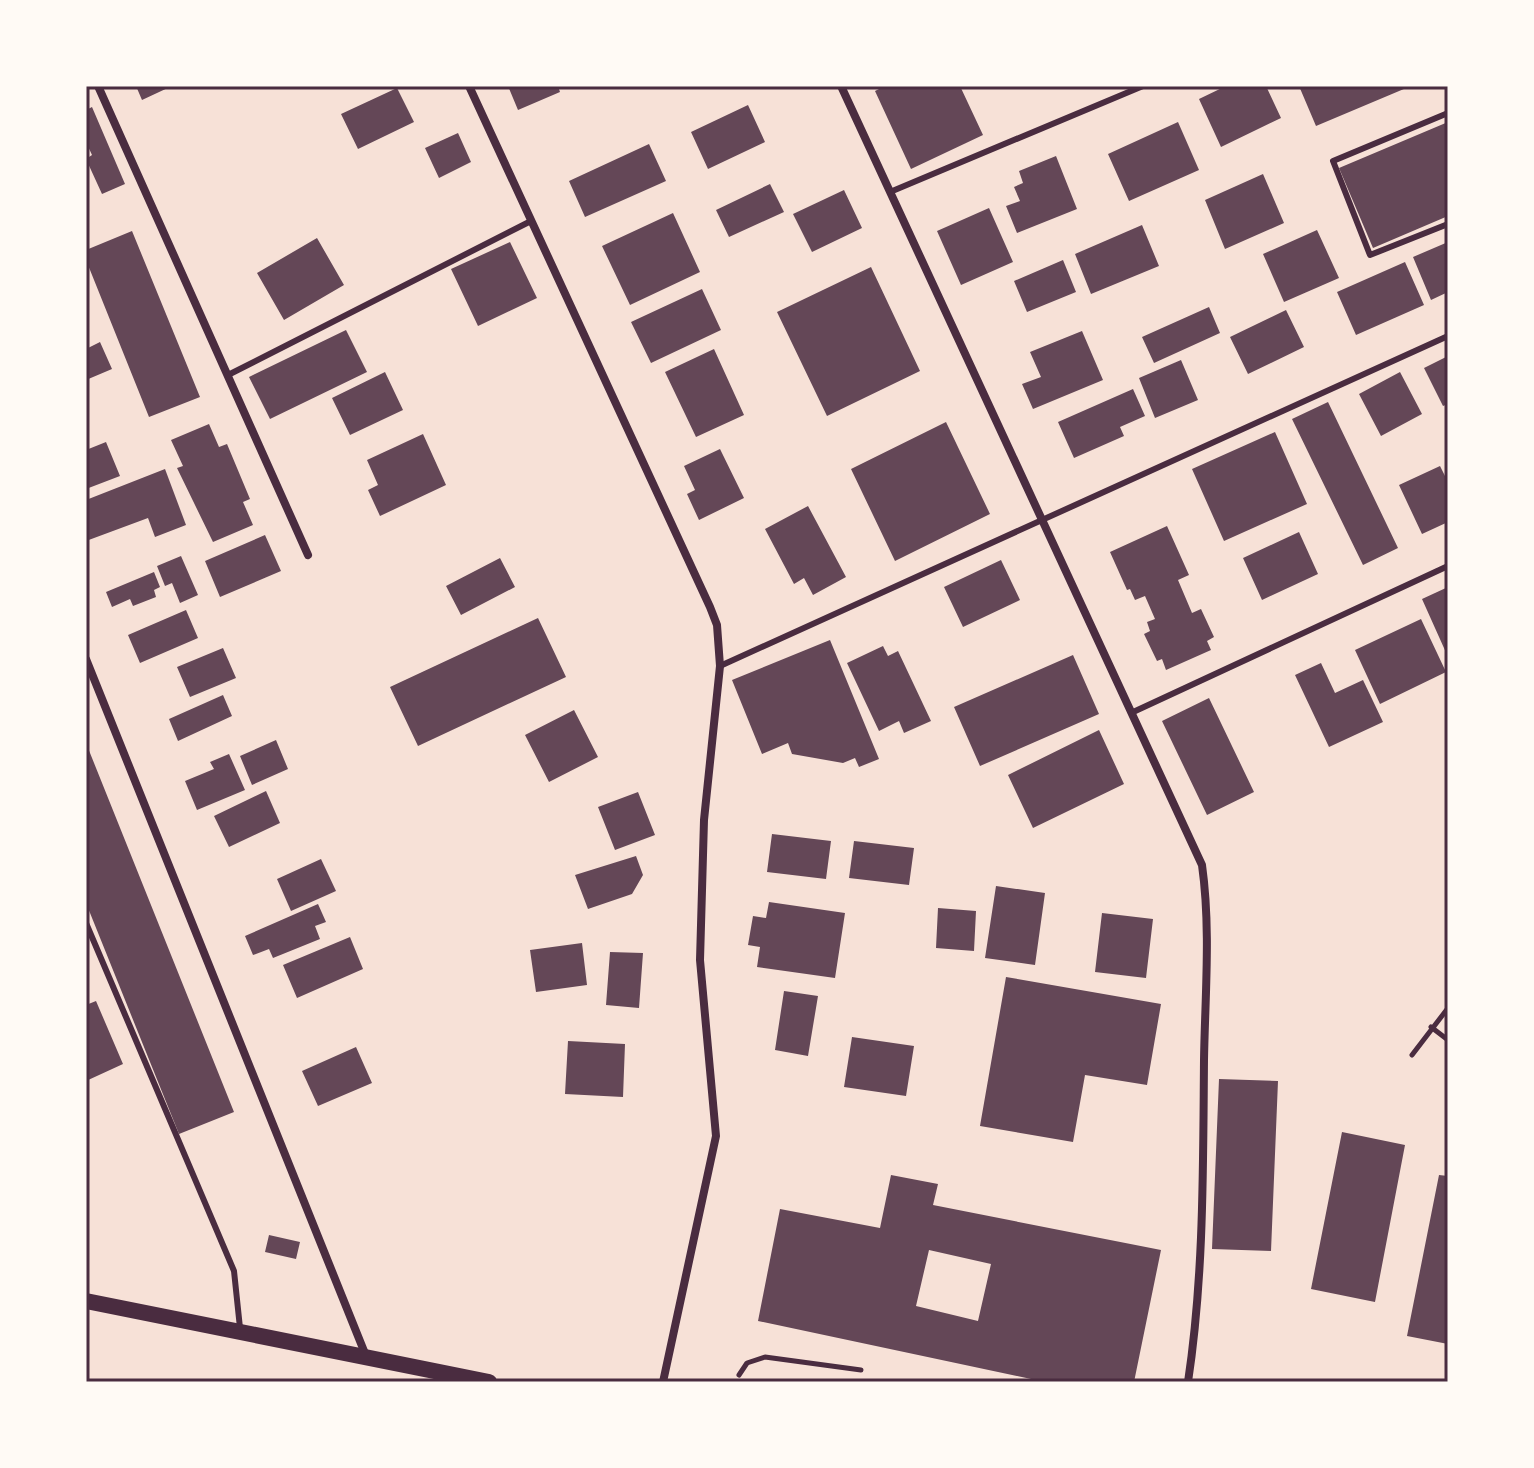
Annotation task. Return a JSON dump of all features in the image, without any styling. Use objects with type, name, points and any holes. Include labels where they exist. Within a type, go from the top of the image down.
[{"type":"main road","points":[[86,1301],[489,1382]]},
{"type":"street","points":[[98,86],[308,555]]},
{"type":"street","points":[[469,86],[710,607],[718,633],[720,666],[704,820],[700,960],[716,1136],[663,1382]]},
{"type":"street","points":[[841,86],[1196,852],[1203,877],[1203,1154],[1194,1341],[1188,1382]]},
{"type":"street","points":[[86,659],[90,681],[366,1357]]},
{"type":"lane","points":[[890,192],[1143,86]]},
{"type":"lane","points":[[1448,113],[1333,161],[1370,255],[1448,224]]},
{"type":"lane","points":[[228,375],[531,221]]},
{"type":"lane","points":[[720,666],[1448,336]]},
{"type":"lane","points":[[1131,713],[1448,566]]},
{"type":"lane","points":[[86,923],[234,1271],[240,1332]]},
{"type":"path","points":[[1412,1055],[1448,1008]]},
{"type":"path","points":[[1431,1027],[1448,1040]]},
{"type":"path","points":[[739,1375],[747,1363],[765,1357],[861,1370]]},
{"type":"building","points":[[136,86],[172,86],[142,100]]},
{"type":"building","points":[[508,86],[558,86],[560,92],[518,110]]},
{"type":"building","points":[[885,86],[960,86],[983,135],[911,169],[875,91]]},
{"type":"building","points":[[1226,86],[1266,86],[1281,118],[1221,147],[1199,99]]},
{"type":"building","points":[[1299,86],[1411,86],[1316,126]]},
{"type":"building","points":[[397,88],[414,122],[358,149],[341,114]]},
{"type":"building","points":[[748,105],[765,142],[708,169],[691,132]]},
{"type":"building","points":[[92,107],[125,184],[102,194],[86,159],[92,155],[86,142],[86,110]]},
{"type":"building","points":[[1178,122],[1199,170],[1129,201],[1108,154]]},
{"type":"building","points":[[1448,122],[1448,216],[1373,248],[1339,168]]},
{"type":"building","points":[[458,133],[471,162],[439,178],[425,148]]},
{"type":"building","points":[[649,144],[666,181],[585,217],[569,181]]},
{"type":"building","points":[[1056,156],[1077,209],[1017,233],[1006,206],[1020,201],[1014,187],[1023,183],[1019,171]]},
{"type":"building","points":[[1263,174],[1284,223],[1225,249],[1205,200]]},
{"type":"building","points":[[770,184],[784,212],[729,237],[716,210]]},
{"type":"building","points":[[844,190],[862,228],[812,252],[793,214]]},
{"type":"building","points":[[989,208],[1013,262],[961,285],[937,231]]},
{"type":"building","points":[[673,213],[700,272],[630,305],[602,246]]},
{"type":"building","points":[[1142,225],[1159,266],[1091,294],[1075,254]]},
{"type":"building","points":[[1317,230],[1339,278],[1284,302],[1263,254]]},
{"type":"building","points":[[132,231],[200,397],[149,417],[86,260],[86,250]]},
{"type":"building","points":[[317,238],[344,285],[284,320],[257,273]]},
{"type":"building","points":[[510,242],[537,298],[478,326],[451,269]]},
{"type":"building","points":[[1448,242],[1448,292],[1431,300],[1413,257]]},
{"type":"building","points":[[1063,260],[1076,292],[1027,312],[1014,281]]},
{"type":"building","points":[[1405,262],[1424,305],[1356,335],[1337,292]]},
{"type":"building","points":[[871,267],[920,371],[827,416],[777,312]]},
{"type":"building","points":[[702,289],[721,330],[651,363],[631,322]]},
{"type":"building","points":[[1209,307],[1220,333],[1154,363],[1142,337]]},
{"type":"building","points":[[1286,310],[1304,347],[1248,374],[1230,337]]},
{"type":"building","points":[[346,330],[367,372],[270,419],[249,377]]},
{"type":"building","points":[[1082,331],[1103,380],[1033,409],[1022,384],[1041,377],[1030,352]]},
{"type":"building","points":[[100,342],[112,369],[86,380],[86,349]]},
{"type":"building","points":[[714,349],[744,415],[696,437],[665,372]]},
{"type":"building","points":[[1448,356],[1448,404],[1443,406],[1424,368]]},
{"type":"building","points":[[1181,360],[1198,400],[1155,418],[1139,378]]},
{"type":"building","points":[[385,372],[403,410],[350,435],[332,398]]},
{"type":"building","points":[[1400,372],[1422,414],[1381,436],[1359,394]]},
{"type":"building","points":[[1133,389],[1145,416],[1120,427],[1124,436],[1074,458],[1058,422]]},
{"type":"building","points":[[1328,402],[1398,548],[1363,565],[1292,419]]},
{"type":"building","points":[[946,422],[990,514],[895,561],[851,469]]},
{"type":"building","points":[[209,424],[219,447],[227,444],[250,499],[243,502],[253,525],[213,542],[177,468],[183,466],[171,440]]},
{"type":"building","points":[[1275,432],[1307,504],[1224,541],[1192,469]]},
{"type":"building","points":[[423,434],[446,485],[380,516],[368,490],[378,485],[367,460]]},
{"type":"building","points":[[106,442],[120,476],[86,489],[86,450]]},
{"type":"building","points":[[720,449],[744,498],[699,520],[687,494],[695,490],[684,466]]},
{"type":"building","points":[[1440,466],[1448,482],[1448,522],[1422,534],[1399,485]]},
{"type":"building","points":[[165,469],[186,525],[155,537],[148,518],[86,541],[86,500]]},
{"type":"building","points":[[808,506],[846,577],[813,595],[804,578],[794,584],[765,529]]},
{"type":"building","points":[[1167,526],[1189,575],[1178,580],[1192,613],[1201,609],[1214,637],[1207,641],[1211,650],[1166,670],[1162,659],[1157,661],[1144,634],[1150,631],[1147,622],[1155,619],[1145,596],[1135,600],[1130,589],[1127,590],[1110,552]]},
{"type":"building","points":[[1299,532],[1318,574],[1262,600],[1243,558]]},
{"type":"building","points":[[265,535],[281,571],[220,597],[205,561]]},
{"type":"building","points":[[181,556],[198,595],[180,603],[172,583],[165,586],[157,566]]},
{"type":"building","points":[[500,558],[515,587],[461,615],[446,586]]},
{"type":"building","points":[[1001,560],[1020,600],[963,627],[944,587]]},
{"type":"building","points":[[154,572],[160,587],[154,590],[156,597],[133,606],[130,599],[112,607],[106,592]]},
{"type":"building","points":[[1448,587],[1448,657],[1422,599]]},
{"type":"building","points":[[186,610],[198,638],[140,663],[128,635]]},
{"type":"building","points":[[538,618],[566,677],[418,746],[390,687]]},
{"type":"building","points":[[1421,619],[1446,672],[1380,704],[1355,650]]},
{"type":"building","points":[[830,640],[879,759],[859,767],[855,758],[843,763],[792,754],[788,743],[762,754],[732,680]]},
{"type":"building","points":[[883,646],[888,656],[898,651],[931,721],[904,733],[899,721],[879,731],[847,663]]},
{"type":"building","points":[[223,648],[236,678],[190,697],[177,667]]},
{"type":"building","points":[[1073,655],[1099,714],[980,766],[954,707]]},
{"type":"building","points":[[1321,663],[1335,693],[1363,680],[1383,722],[1329,747],[1295,675]]},
{"type":"building","points":[[223,695],[232,716],[178,741],[169,719]]},
{"type":"building","points":[[1209,698],[1254,792],[1207,815],[1162,721]]},
{"type":"building","points":[[574,710],[598,757],[549,782],[525,735]]},
{"type":"building","points":[[1099,730],[1124,784],[1033,828],[1008,775]]},
{"type":"building","points":[[276,740],[288,769],[252,785],[240,756]]},
{"type":"building","points":[[86,743],[234,1112],[179,1134],[86,903]]},
{"type":"building","points":[[229,754],[245,790],[197,810],[185,781],[214,769],[210,762]]},
{"type":"building","points":[[266,791],[280,823],[229,847],[214,816]]},
{"type":"building","points":[[638,792],[655,835],[615,850],[598,807]]},
{"type":"building","points":[[772,834],[831,841],[826,879],[767,872]]},
{"type":"building","points":[[854,841],[914,848],[909,885],[849,878]]},
{"type":"building","points":[[636,856],[643,875],[632,894],[588,909],[575,875]]},
{"type":"building","points":[[321,859],[336,891],[291,911],[277,879]]},
{"type":"building","points":[[996,886],[1045,893],[1035,965],[985,958]]},
{"type":"building","points":[[769,902],[845,913],[835,978],[757,967],[760,947],[748,945],[753,916],[766,918]]},
{"type":"building","points":[[318,904],[326,922],[315,926],[320,939],[273,958],[269,949],[253,955],[245,936]]},
{"type":"building","points":[[938,908],[976,911],[974,951],[936,948]]},
{"type":"building","points":[[1102,913],[1153,919],[1146,978],[1095,972]]},
{"type":"building","points":[[350,937],[363,969],[297,998],[283,965]]},
{"type":"building","points":[[582,943],[587,985],[536,992],[530,950]]},
{"type":"building","points":[[610,952],[643,953],[639,1008],[606,1005]]},
{"type":"building","points":[[1006,977],[1161,1004],[1147,1085],[1085,1075],[1073,1142],[980,1126]]},
{"type":"building","points":[[784,991],[818,996],[808,1056],[775,1050]]},
{"type":"building","points":[[96,1001],[123,1064],[86,1081],[86,1005]]},
{"type":"building","points":[[852,1037],[914,1046],[906,1096],[844,1087]]},
{"type":"building","points":[[568,1041],[625,1044],[623,1097],[565,1094]]},
{"type":"building","points":[[356,1047],[372,1083],[318,1106],[302,1071]]},
{"type":"building","points":[[1219,1079],[1278,1081],[1271,1251],[1212,1249]]},
{"type":"building","points":[[1342,1132],[1405,1145],[1375,1302],[1311,1289]]},
{"type":"building","points":[[891,1175],[938,1184],[933,1205],[1161,1250],[1134,1382],[1045,1382],[758,1321],[780,1209],[880,1228]],"holes":[[[929,1250],[991,1264],[978,1321],[916,1306]]]},
{"type":"building","points":[[1439,1175],[1448,1176],[1448,1344],[1407,1336]]},
{"type":"building","points":[[269,1235],[300,1242],[296,1259],[265,1252]]}]
